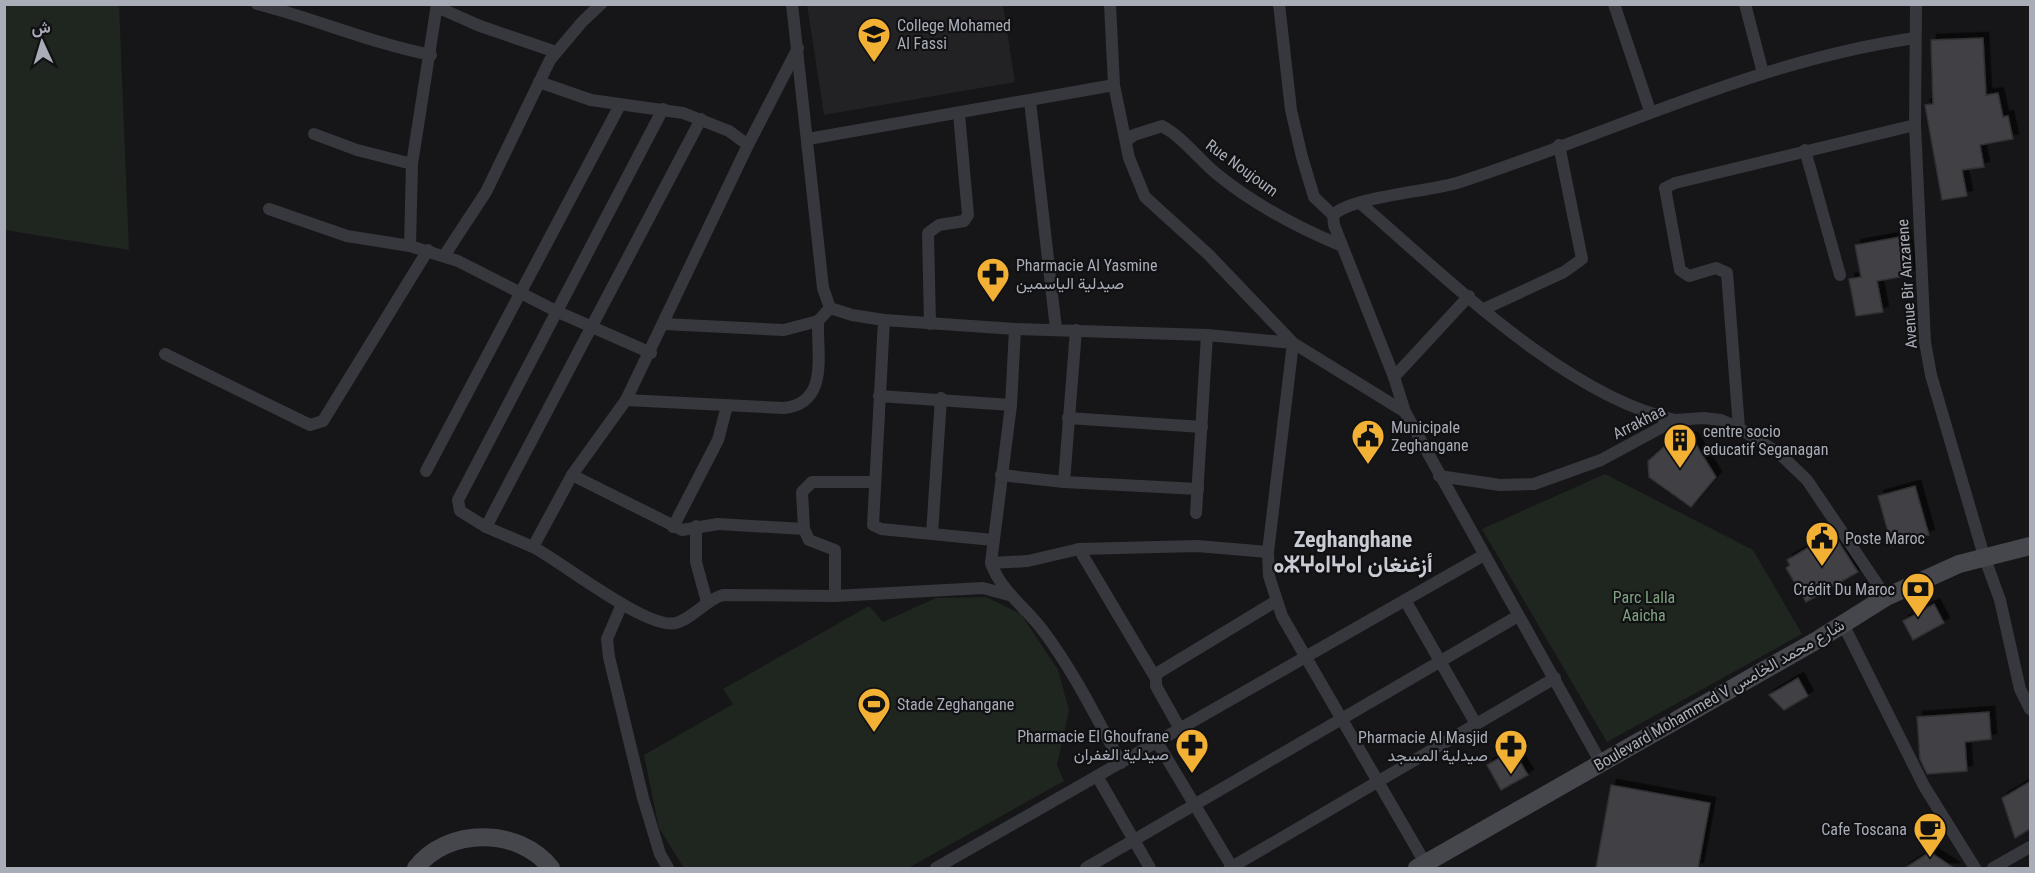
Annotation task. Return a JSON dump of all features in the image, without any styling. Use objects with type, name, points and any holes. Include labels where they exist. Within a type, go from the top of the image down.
[{"type":"main road","name":"Boulevard Mohammed V شارع محمد الخامس","points":[[1423,867],[1844,624],[1886,597],[1984,556],[2031,546]]},
{"type":"main road","points":[[416,868],[434,851],[454,841],[480,837],[519,845],[539,856],[551,868]]},
{"type":"street","points":[[257,4],[295,14],[392,47],[431,55]]},
{"type":"street","points":[[444,256],[486,192],[556,52],[601,4]]},
{"type":"street","points":[[792,4],[823,288],[830,308]]},
{"type":"street","points":[[1110,4],[1114,85],[1130,158],[1145,196],[1209,255],[1293,343],[1405,412]]},
{"type":"street","points":[[1279,4],[1291,110],[1314,197],[1333,215],[1342,246],[1394,377],[1405,412],[1601,763]]},
{"type":"street","points":[[1614,4],[1650,111]]},
{"type":"street","points":[[1745,4],[1763,73]]},
{"type":"street","name":"Avenue Bir Anzarene","points":[[1916,4],[1916,125],[1925,342],[1931,375],[1984,556],[2000,600],[2020,689],[2031,709]]},
{"type":"street","points":[[411,246],[412,164],[437,6],[480,26],[556,52]]},
{"type":"street","points":[[1333,215],[1337,211],[1360,203],[1458,183],[1650,111],[1763,73],[1830,54],[1915,39]]},
{"type":"street","points":[[533,547],[572,475],[627,400],[748,145],[798,48]]},
{"type":"street","points":[[539,82],[578,97],[620,105],[663,109],[701,119],[729,131],[748,145]]},
{"type":"street","points":[[808,139],[1114,85]]},
{"type":"street","points":[[1030,101],[1056,329]]},
{"type":"street","points":[[426,471],[620,105]]},
{"type":"street","points":[[663,109],[458,500],[460,511],[486,527],[533,547],[622,604],[669,624],[686,619],[707,602],[723,595],[835,596],[983,588],[1011,597]]},
{"type":"street","points":[[930,324],[928,233],[939,225],[964,221],[968,215],[959,114]]},
{"type":"street","points":[[486,527],[701,119]]},
{"type":"street","points":[[1739,428],[1726,273],[1716,268],[1689,276],[1680,270],[1665,188],[1675,183],[1805,150],[1916,125]]},
{"type":"street","name":"Rue Noujoum","points":[[1127,140],[1134,135],[1162,126],[1175,134],[1199,159],[1244,193],[1317,236],[1342,246]]},
{"type":"street","points":[[314,134],[357,150],[412,164]]},
{"type":"street","points":[[1484,309],[1564,272],[1582,259],[1559,145]]},
{"type":"street","points":[[1805,150],[1840,274]]},
{"type":"street","points":[[1360,203],[1505,328],[1582,380],[1627,404],[1653,415],[1675,420]]},
{"type":"street","points":[[269,209],[347,236],[411,246],[444,256],[558,312],[651,353]]},
{"type":"street","points":[[165,354],[310,424],[323,421],[428,250]]},
{"type":"street","points":[[1394,377],[1469,296]]},
{"type":"street","points":[[830,308],[846,314],[884,321],[1016,329],[1207,335],[1293,343]]},
{"type":"street","points":[[664,324],[784,330],[818,321],[830,308]]},
{"type":"street","points":[[627,400],[784,408],[806,402],[816,387],[818,321]]},
{"type":"street","points":[[884,321],[872,520],[874,527],[993,540]]},
{"type":"street","points":[[1016,329],[1011,405],[991,563],[1011,597],[1050,640],[1121,763]]},
{"type":"street","points":[[1064,482],[1076,330]]},
{"type":"street","points":[[1196,513],[1207,335]]},
{"type":"street","points":[[1293,343],[1268,552],[1269,576],[1276,601],[1423,867]]},
{"type":"street","points":[[879,396],[941,398],[1011,405]]},
{"type":"street","points":[[932,534],[941,398]]},
{"type":"street","points":[[673,527],[718,440],[727,406]]},
{"type":"street","name":"Arrakhaa","points":[[1439,476],[1518,486],[1550,480],[1601,460],[1675,420],[1704,417],[1721,420],[1739,428],[1780,454],[1807,480],[1886,597]]},
{"type":"street","points":[[1068,418],[1202,427]]},
{"type":"street","points":[[572,475],[682,530],[718,524],[804,529]]},
{"type":"street","points":[[1001,475],[1064,482],[1198,489]]},
{"type":"street","points":[[835,596],[835,550],[814,543],[804,529],[802,492],[808,484],[820,482],[874,482]]},
{"type":"street","points":[[696,526],[696,562],[707,602]]},
{"type":"street","points":[[991,563],[1028,561],[1079,549],[1197,546],[1268,552]]},
{"type":"street","points":[[1079,549],[1155,677],[1156,686],[1180,729]]},
{"type":"street","points":[[944,867],[1097,776],[1484,555]]},
{"type":"street","points":[[1406,600],[1476,724]]},
{"type":"street","points":[[1155,677],[1158,672],[1276,601]]},
{"type":"street","points":[[622,604],[607,639],[609,657],[643,798],[660,854],[668,868]]},
{"type":"street","points":[[1086,868],[1518,616]]},
{"type":"street","points":[[1844,624],[1924,786],[1975,868]]},
{"type":"street","points":[[1157,742],[1231,868],[1555,678]]},
{"type":"street","points":[[1097,776],[1150,868]]},
{"type":"street","points":[[1993,868],[2031,847]]},
{"type":"shaded area","name":"College Mohamed Al Fassi","points":[[807,5],[1003,5],[1015,82],[824,115]]},
{"type":"green space","points":[[4,5],[119,5],[129,250],[5,230]]},
{"type":"green space","name":"Parc Lalla Aaicha","points":[[1605,474],[1753,550],[1802,634],[1607,742],[1482,529]]},
{"type":"green space","name":"Stade Zeghangane","points":[[986,597],[1021,614],[1058,670],[1069,710],[1057,765],[1064,781],[908,868],[684,868],[659,828],[644,755],[733,704],[723,689],[869,606],[883,622],[936,598]]},
{"type":"building","points":[[1983,38],[1986,95],[1998,93],[2003,117],[2008,116],[2013,139],[1980,145],[1984,167],[1962,170],[1967,196],[1942,200],[1925,105],[1933,104],[1931,40]]},
{"type":"building","points":[[1905,236],[1912,275],[1877,281],[1883,312],[1856,316],[1849,279],[1861,277],[1855,245]]},
{"type":"building","name":"centre socio educatif Seganagan","points":[[1675,437],[1692,438],[1716,477],[1691,507],[1649,477],[1648,461]]},
{"type":"building","points":[[1915,486],[1929,535],[1892,546],[1878,496]]},
{"type":"building","name":"Poste Maroc","points":[[1833,533],[1858,572],[1806,602],[1786,568],[1790,565],[1787,560]]},
{"type":"building","points":[[1934,604],[1944,623],[1913,640],[1903,621]]},
{"type":"building","points":[[1798,678],[1808,696],[1784,710],[1769,695]]},
{"type":"building","points":[[1989,712],[1991,739],[1965,742],[1967,771],[1927,774],[1920,759],[1917,717]]},
{"type":"building","points":[[1513,750],[1528,775],[1501,790],[1487,765]]},
{"type":"building","points":[[2031,781],[2031,828],[2015,838],[2002,798]]},
{"type":"building","points":[[1611,785],[1710,803],[1698,868],[1596,868]]},
{"type":"building","name":"Cafe Toscana","points":[[1930,852],[1954,868],[1905,868]]},
{"type":"place","name":"College Mohamed Al Fassi","points":[[874,63]]},
{"type":"place","name":"Pharmacie Al Yasmine صيدلية الياسمين","points":[[993,303]]},
{"type":"place","name":"Municipale Zeghangane","points":[[1368,465]]},
{"type":"place","name":"centre socio educatif Seganagan","points":[[1680,469]]},
{"type":"place","name":"Poste Maroc","points":[[1822,567]]},
{"type":"place","name":"Crédit Du Maroc","points":[[1918,618]]},
{"type":"place","name":"Stade Zeghangane","points":[[874,733]]},
{"type":"place","name":"Pharmacie El Ghoufrane صيدلية الغفران","points":[[1192,774]]},
{"type":"place","name":"Pharmacie Al Masjid صيدلية المسجد","points":[[1511,775]]},
{"type":"place","name":"Cafe Toscana","points":[[1930,858]]},
{"type":"district","name":"Zeghanghane ⴰⵣⵖⴰⵏⵖⴰⵏ أزغنغان","points":[[1353,552]]}]
